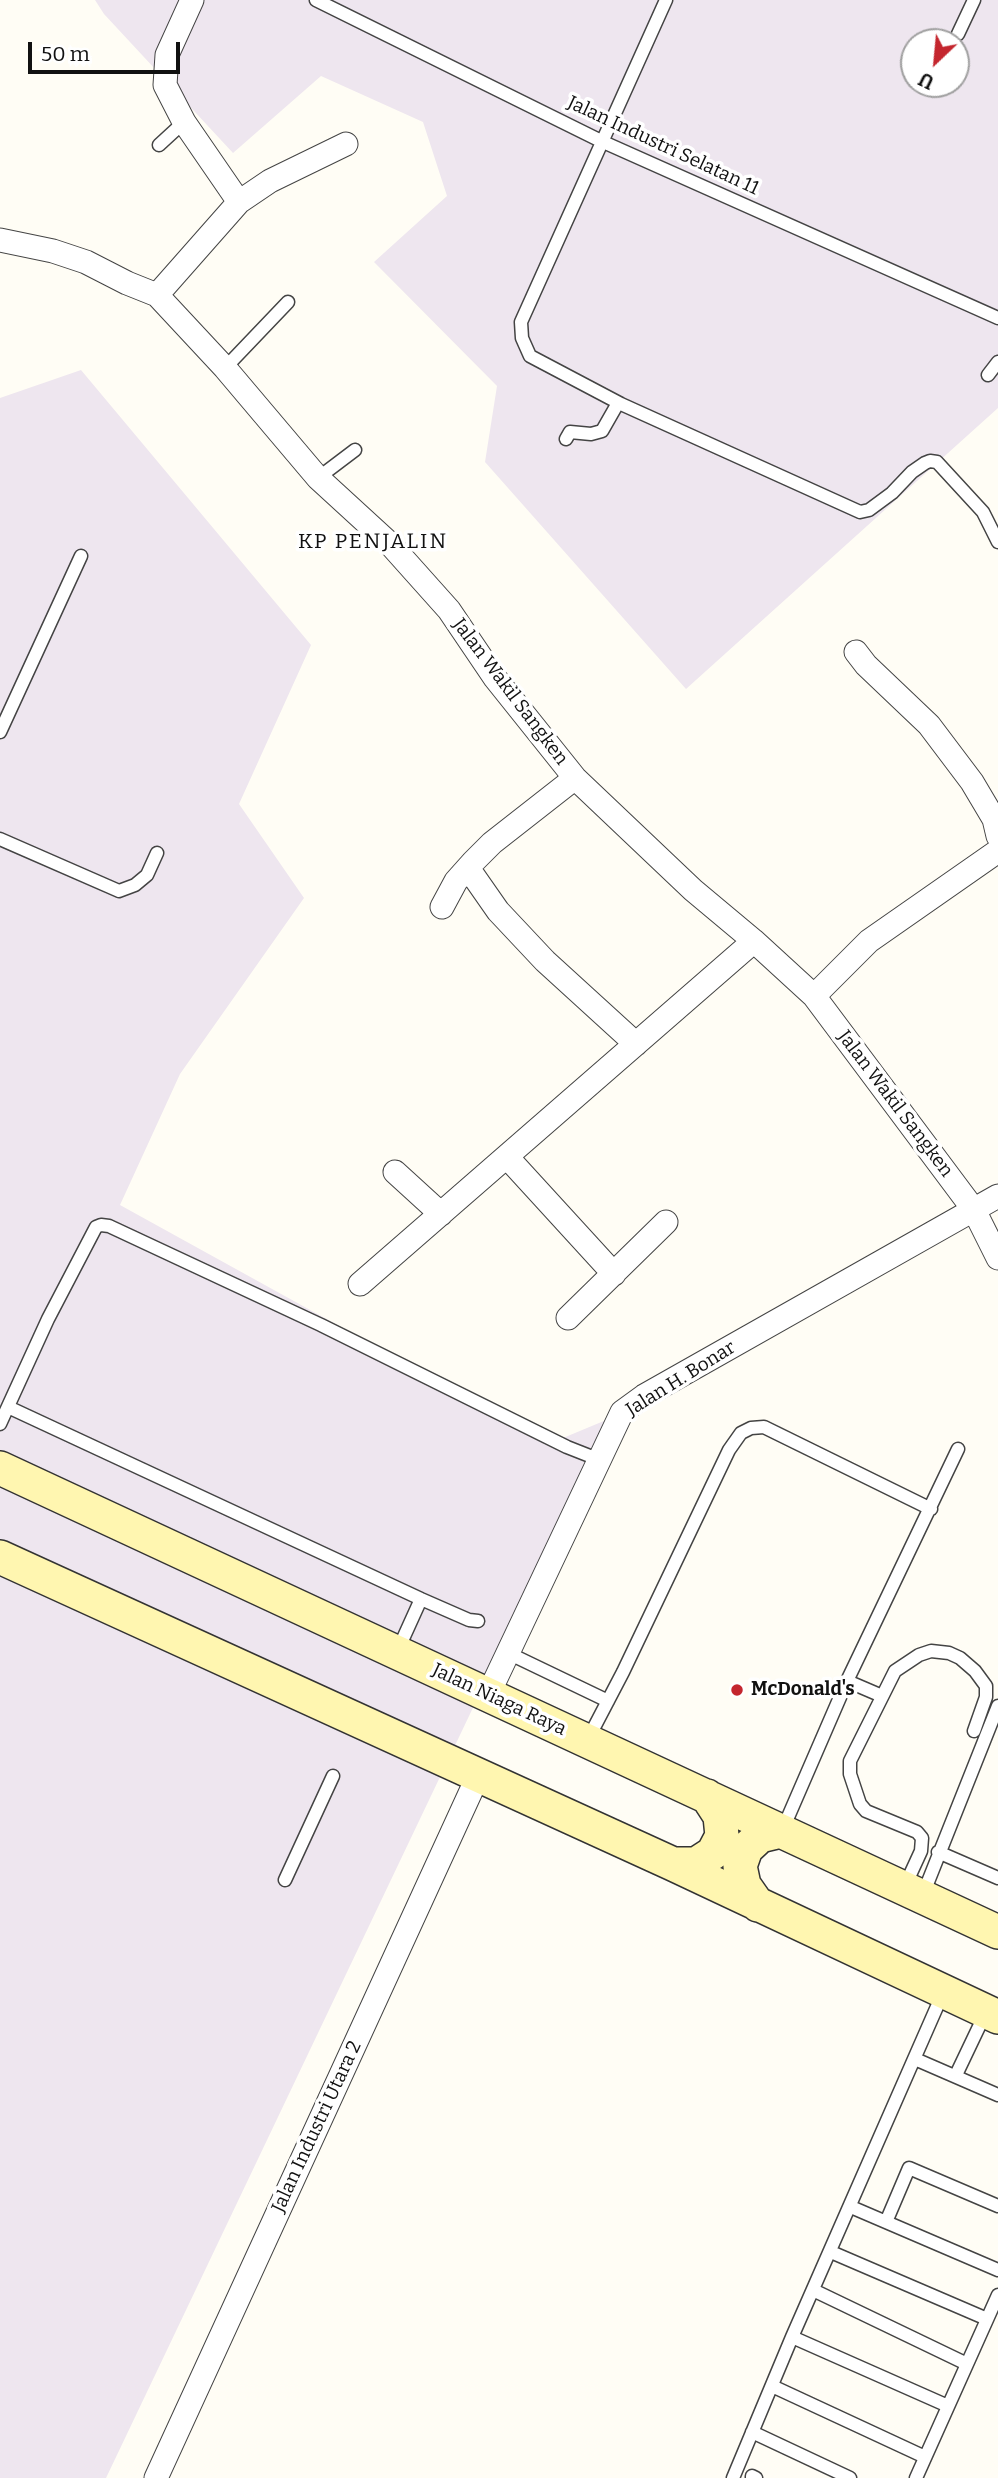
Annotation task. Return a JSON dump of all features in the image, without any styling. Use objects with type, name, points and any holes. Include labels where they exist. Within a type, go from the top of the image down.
[{"type":"main road","name":"Jalan Niaga Raya","points":[[0,1468],[913,1893],[996,1925]]},
{"type":"main road","points":[[0,1557],[673,1864],[992,2014]]},
{"type":"main road","points":[[673,1864],[696,1864],[713,1853],[722,1836],[720,1816],[707,1796]]},
{"type":"main road","points":[[758,1905],[744,1885],[740,1867],[746,1849],[760,1836],[781,1831]]},
{"type":"street","points":[[191,0],[167,55],[165,85],[184,122],[239,202]]},
{"type":"street","points":[[157,295],[239,202],[270,181],[346,144]]},
{"type":"street","name":"Jalan Wakil Sangken","points":[[0,240],[53,251],[86,262],[157,295],[225,368],[318,478],[390,544],[449,610],[495,678],[575,778],[693,890],[814,996],[974,1210],[998,1258]]},
{"type":"street","points":[[856,652],[866,665],[929,725],[972,782],[994,819],[998,835]]},
{"type":"street","points":[[442,907],[456,881],[492,843],[575,778]]},
{"type":"street","points":[[814,996],[869,941],[998,851]]},
{"type":"street","points":[[468,868],[498,911],[545,961],[636,1044]]},
{"type":"street","points":[[360,1284],[754,941]]},
{"type":"street","points":[[507,1157],[614,1273]]},
{"type":"street","points":[[395,1172],[441,1214]]},
{"type":"street","name":"Jalan H. Bonar","points":[[488,1695],[622,1412],[998,1196]]},
{"type":"street","points":[[568,1318],[666,1222]]},
{"type":"street","name":"Jalan Industri Utara 2","points":[[156,2478],[478,1776]]},
{"type":"lane","name":"Jalan Industri Selatan 11","points":[[316,0],[601,141],[998,318]]},
{"type":"lane","points":[[666,0],[521,322],[522,338],[530,356],[618,403],[860,512],[869,510],[892,493],[925,463],[937,462],[983,512],[998,542]]},
{"type":"lane","points":[[961,28],[974,0]]},
{"type":"lane","points":[[159,145],[184,122]]},
{"type":"lane","points":[[225,368],[288,302]]},
{"type":"lane","points":[[988,375],[998,362]]},
{"type":"lane","points":[[566,439],[570,432],[591,434],[602,431],[618,403]]},
{"type":"lane","points":[[318,478],[355,450]]},
{"type":"lane","points":[[0,732],[80,556]]},
{"type":"lane","points":[[0,839],[120,891],[135,886],[147,875],[157,853]]},
{"type":"lane","points":[[0,1424],[48,1319],[96,1227],[101,1225],[109,1226],[321,1325],[567,1447],[600,1460]]},
{"type":"lane","points":[[8,1407],[421,1599],[469,1620],[478,1621]]},
{"type":"lane","points":[[587,1741],[729,1450],[741,1433],[751,1428],[764,1427],[931,1509]]},
{"type":"lane","points":[[781,1831],[847,1682],[958,1449]]},
{"type":"lane","points":[[397,1653],[421,1599]]},
{"type":"lane","points":[[913,1893],[922,1838],[917,1832],[866,1811],[860,1804],[849,1768],[850,1761],[895,1671],[931,1651],[949,1653],[960,1658],[975,1671],[986,1686],[986,1697],[974,1731]]},
{"type":"lane","points":[[508,1653],[608,1701]]},
{"type":"lane","points":[[847,1682],[882,1696]]},
{"type":"lane","points":[[913,1893],[938,1853],[998,1706]]},
{"type":"lane","points":[[285,1880],[333,1776]]},
{"type":"lane","points":[[938,1853],[998,1878]]},
{"type":"lane","points":[[733,2478],[943,1993]]},
{"type":"lane","points":[[956,2075],[992,2014]]},
{"type":"lane","points":[[915,2059],[998,2095]]},
{"type":"lane","points":[[886,2222],[909,2168],[998,2206]]},
{"type":"lane","points":[[851,2207],[998,2270]]},
{"type":"lane","points":[[831,2252],[987,2319]]},
{"type":"lane","points":[[813,2290],[967,2364]]},
{"type":"lane","points":[[916,2478],[998,2295]]},
{"type":"lane","points":[[792,2337],[948,2406]]},
{"type":"lane","points":[[772,2386],[925,2457]]},
{"type":"lane","points":[[752,2432],[850,2478]]},
{"type":"shaded area","points":[[95,0],[998,0],[998,408],[686,689],[485,462],[497,386],[374,262],[447,196],[423,122],[321,76],[233,153],[104,14]]},
{"type":"shaded area","points":[[81,370],[311,645],[239,804],[304,898],[180,1074],[120,1205],[551,1443],[611,1418],[106,2478],[0,2478],[0,398]]},
{"type":"place","name":"McDonald's","points":[[737,1690]]},
{"type":"district","name":"KP PENJALIN","points":[[373,542]]}]
